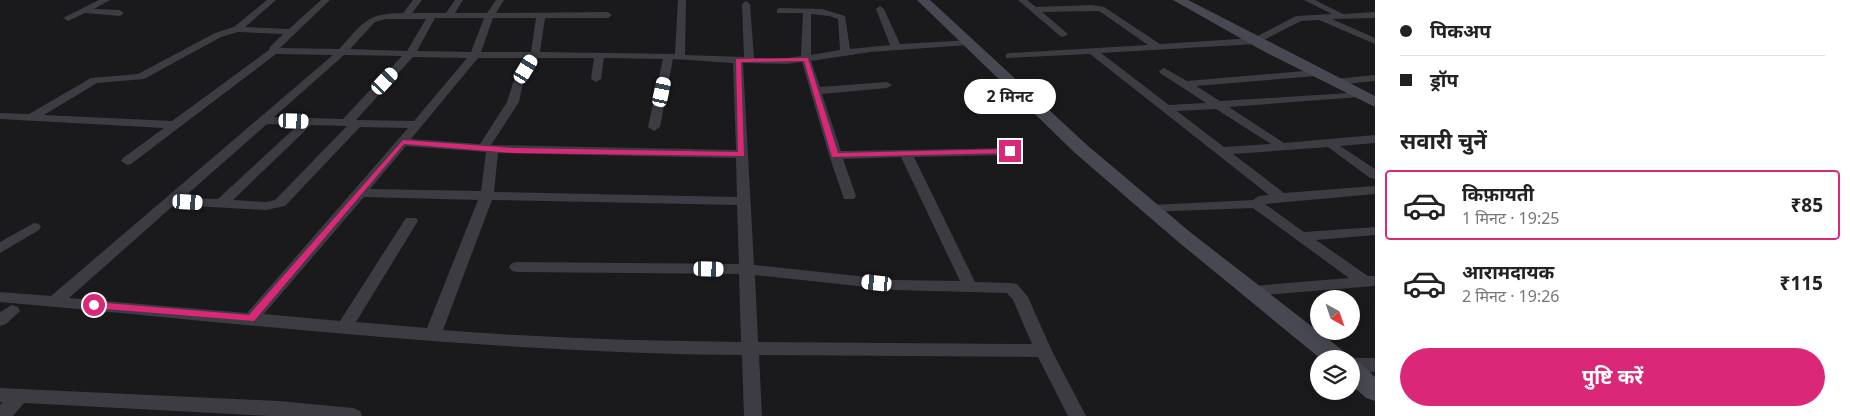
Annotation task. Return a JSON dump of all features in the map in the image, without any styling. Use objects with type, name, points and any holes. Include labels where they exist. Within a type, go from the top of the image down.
[{"type":"street","points":[[68,18],[106,0]]},
{"type":"street","points":[[31,118],[95,80],[140,77],[218,36],[237,29],[272,0]]},
{"type":"street","points":[[127,161],[274,50],[274,47],[326,0]]},
{"type":"street","points":[[405,16],[418,0]]},
{"type":"street","points":[[448,16],[459,0]]},
{"type":"street","points":[[251,319],[360,193],[475,55],[489,16],[500,0]]},
{"type":"street","points":[[654,127],[675,56],[682,0]]},
{"type":"street","points":[[922,0],[1081,149],[1152,209],[1327,350]]},
{"type":"street","points":[[1022,0],[1063,34]]},
{"type":"street","points":[[1179,0],[1316,73],[1375,102]]},
{"type":"street","points":[[1308,0],[1342,16]]},
{"type":"street","points":[[746,4],[742,154],[753,416]]},
{"type":"street","points":[[880,9],[896,47]]},
{"type":"street","points":[[1034,10],[1101,9],[1158,47]]},
{"type":"street","points":[[84,10],[120,14]]},
{"type":"street","points":[[780,11],[830,13],[842,18],[845,53]]},
{"type":"street","points":[[807,12],[806,60],[848,196]]},
{"type":"street","points":[[55,302],[341,52],[372,20],[385,16],[608,15]]},
{"type":"street","points":[[1010,56],[1256,41],[1299,18],[1375,15]]},
{"type":"street","points":[[171,201],[266,206],[280,203],[352,123],[410,54],[432,16]]},
{"type":"street","points":[[483,148],[513,102],[518,83],[535,55],[542,16]]},
{"type":"street","points":[[1317,16],[1375,41]]},
{"type":"street","points":[[237,29],[290,32]]},
{"type":"street","points":[[274,50],[475,55],[675,56],[743,61],[806,60],[896,47],[968,42]]},
{"type":"street","points":[[1092,51],[1282,198]]},
{"type":"street","points":[[596,79],[599,55]]},
{"type":"street","points":[[1164,71],[1278,143],[1274,147]]},
{"type":"street","points":[[1184,84],[1316,73]]},
{"type":"street","points":[[1336,82],[1375,78]]},
{"type":"street","points":[[816,91],[887,86]]},
{"type":"street","points":[[1166,109],[1360,94]]},
{"type":"street","points":[[0,116],[176,124]]},
{"type":"street","points":[[264,120],[417,124]]},
{"type":"street","points":[[221,204],[309,121]]},
{"type":"street","points":[[1221,151],[1375,139]]},
{"type":"street","points":[[403,142],[537,151],[742,154]]},
{"type":"street","points":[[1335,143],[1333,146],[1336,150],[1375,175]]},
{"type":"street","points":[[433,335],[487,195],[492,149],[483,148]]},
{"type":"street","points":[[835,155],[1010,151]]},
{"type":"street","points":[[906,154],[970,287]]},
{"type":"street","points":[[1152,209],[1258,204],[1259,201],[1282,198],[1375,190]]},
{"type":"street","points":[[360,193],[743,201]]},
{"type":"street","points":[[1258,204],[1260,208],[1369,281]]},
{"type":"street","points":[[345,327],[411,221]]},
{"type":"street","points":[[0,248],[34,227]]},
{"type":"street","points":[[1302,237],[1375,231]]},
{"type":"street","points":[[517,267],[747,269],[895,285],[1011,288],[1017,292],[1043,351],[1077,416]]},
{"type":"street","points":[[1253,290],[1369,281]]},
{"type":"street","points":[[0,297],[490,340],[676,348],[1043,351]]},
{"type":"street","points":[[1360,365],[1375,365]]},
{"type":"street","points":[[1360,378],[1375,391]]},
{"type":"street","points":[[0,395],[154,409],[353,416]]},
{"type":"street","points":[[1,416],[20,396]]},
{"type":"route","points":[[94,305],[251,319],[403,142],[513,150],[742,154],[738,61],[806,60],[835,155],[1010,151]]}]
